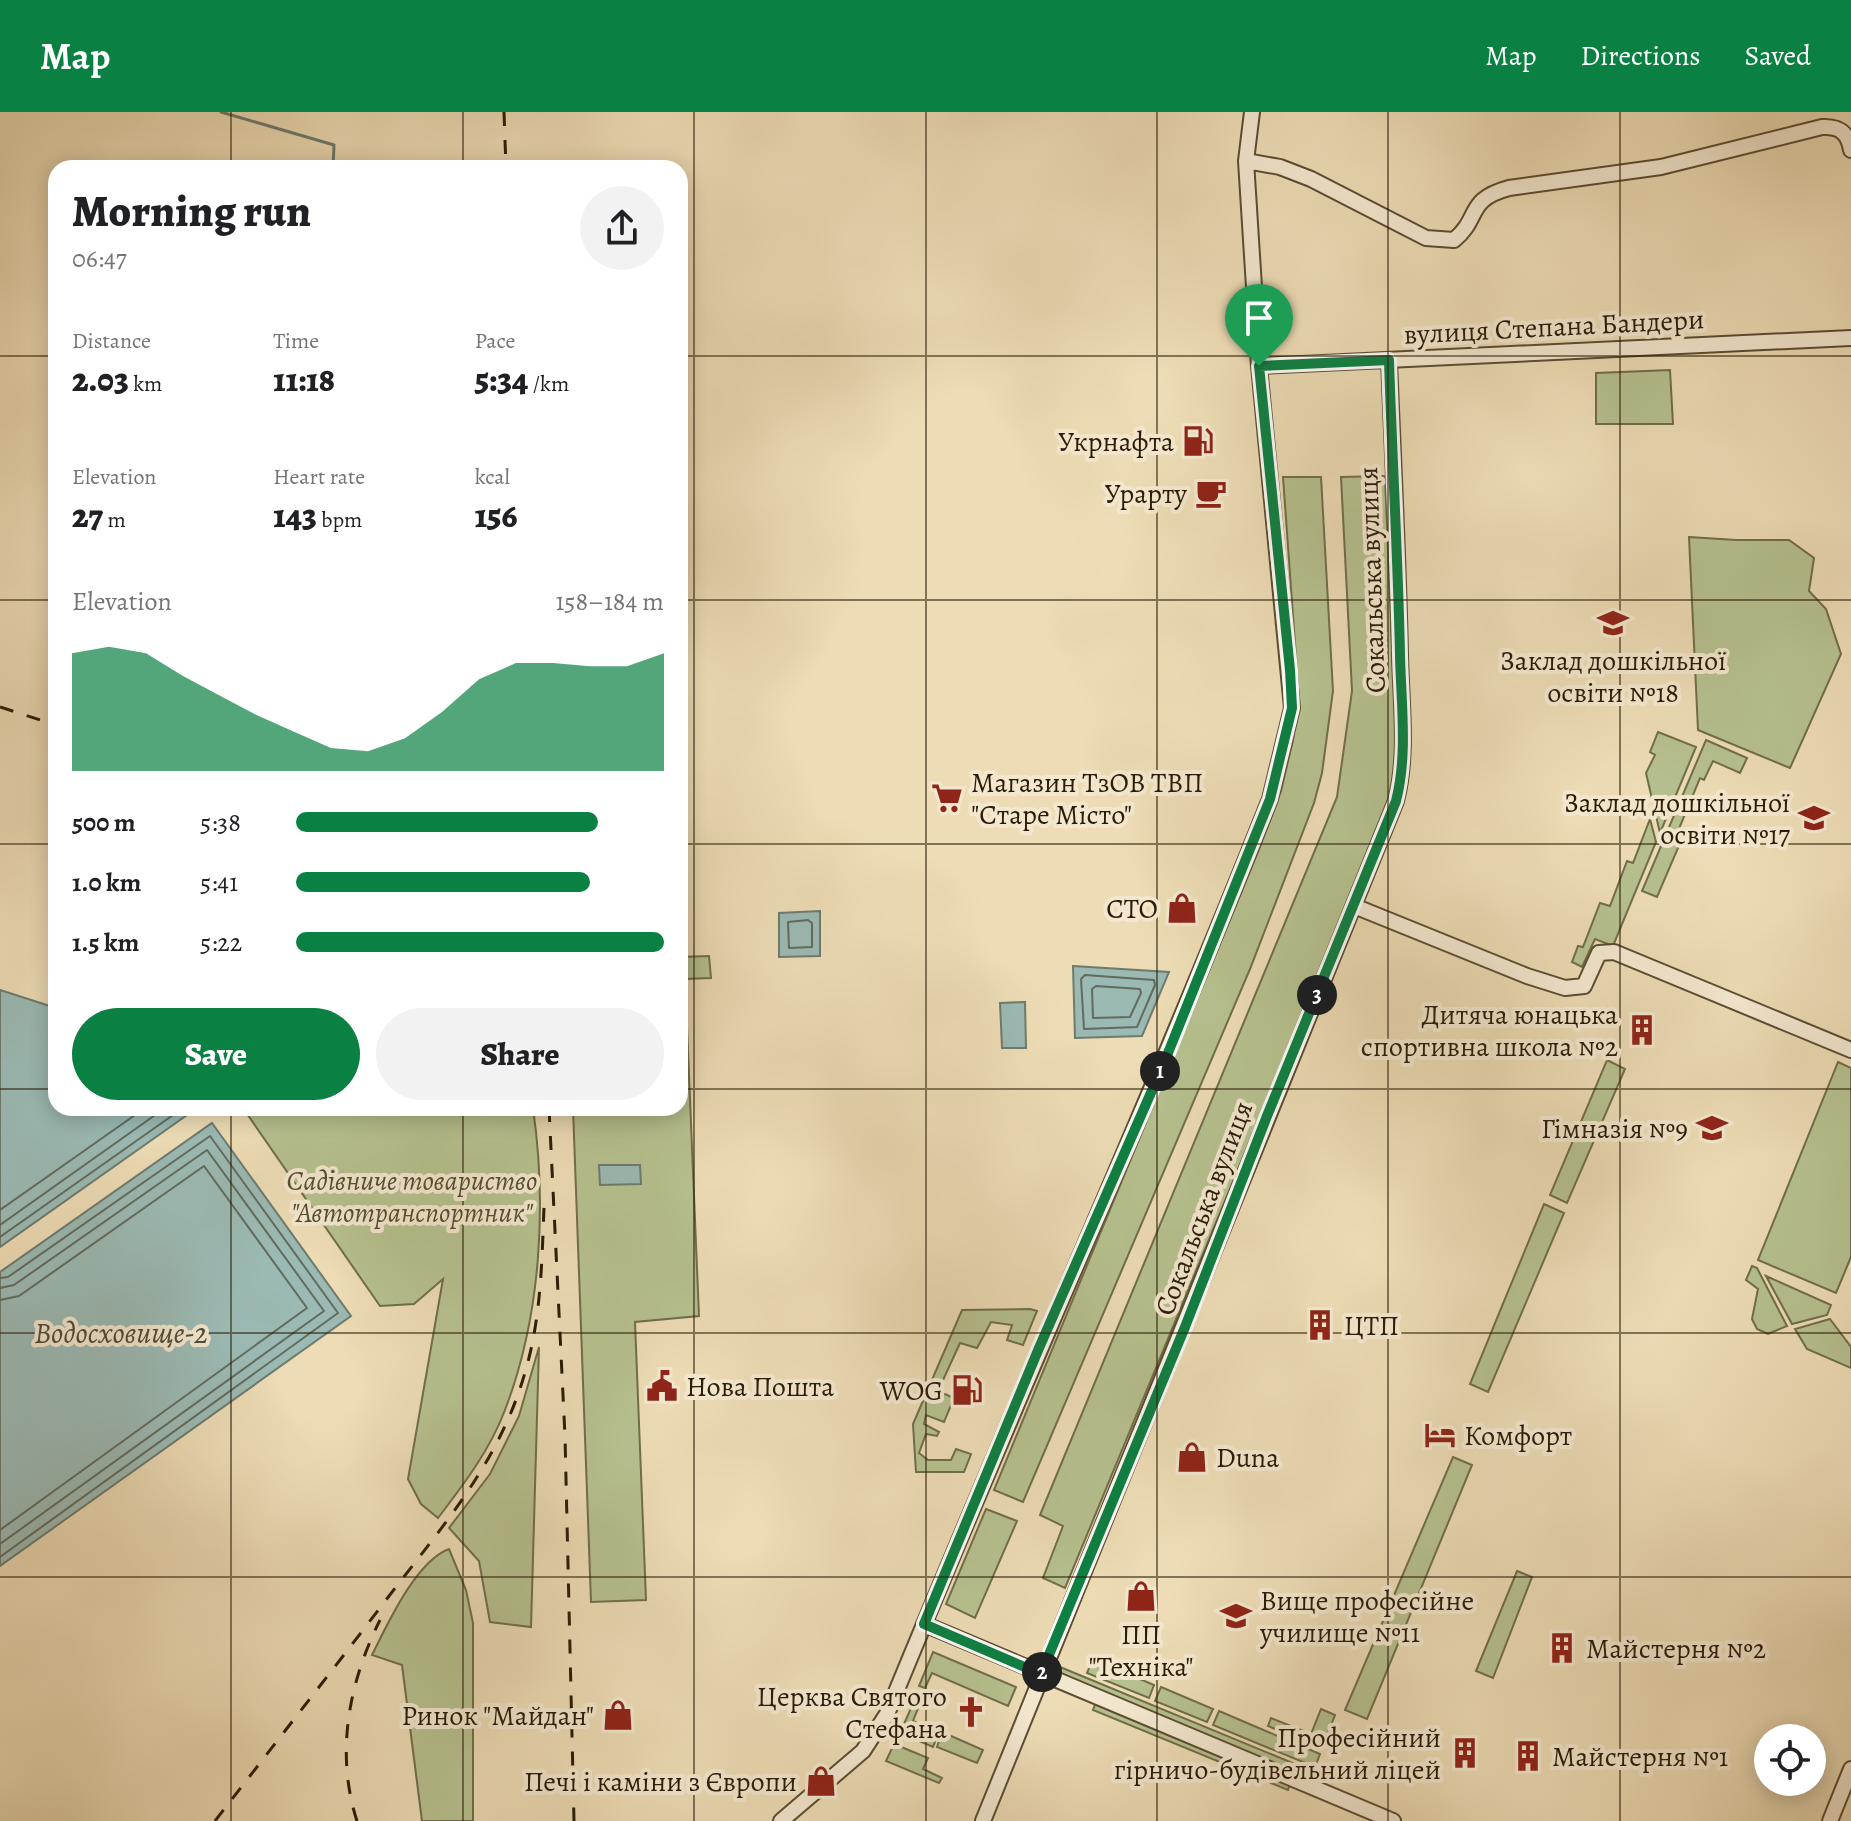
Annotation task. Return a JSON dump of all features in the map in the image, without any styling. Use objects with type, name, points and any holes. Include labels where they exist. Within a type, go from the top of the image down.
[{"type":"street","points":[[781,1821],[869,1743],[887,1714],[1039,1348],[1164,1063],[1270,799],[1281,762],[1292,708],[1259,366],[1246,161],[1252,112]]},
{"type":"street","points":[[1246,161],[1280,167],[1311,179],[1426,238],[1454,240],[1465,231],[1475,207],[1495,192],[1509,188],[1661,167],[1822,127],[1833,126],[1840,130],[1848,137],[1851,150]]},
{"type":"street","name":"вулиця Степана Бандери","points":[[1259,366],[1851,338]]},
{"type":"street","name":"Сокальська вулиця","points":[[983,1821],[1396,801],[1402,775],[1389,360]]},
{"type":"street","points":[[1354,906],[1527,976],[1565,988],[1584,986],[1599,953],[1614,952],[1851,1050]]},
{"type":"street","points":[[924,1624],[1393,1821]]},
{"type":"street","points":[[1830,1821],[1851,1769]]},
{"type":"green space","points":[[1670,370],[1673,424],[1596,424],[1596,373]]},
{"type":"green space","points":[[1385,476],[1397,766],[1389,804],[1065,1588],[1043,1578],[1063,1526],[1040,1515],[1337,797],[1352,691],[1341,477]]},
{"type":"green space","points":[[1283,477],[1321,477],[1333,691],[1322,773],[1314,803],[1250,969],[1023,1502],[994,1490],[1281,791],[1299,699]]},
{"type":"green space","points":[[1689,537],[1789,540],[1814,558],[1809,591],[1826,609],[1841,654],[1790,768],[1698,730]]},
{"type":"green space","points":[[1658,732],[1696,747],[1660,833],[1646,773],[1655,755],[1650,752]]},
{"type":"green space","points":[[1706,740],[1747,758],[1740,773],[1713,761],[1704,780],[1700,778],[1678,831],[1684,834],[1657,897],[1642,891]]},
{"type":"green space","points":[[1650,819],[1656,842],[1613,946],[1595,939],[1582,967],[1572,962],[1578,946],[1583,947],[1600,903],[1610,906],[1627,861],[1633,863]]},
{"type":"green space","points":[[709,956],[711,978],[688,979],[688,957]]},
{"type":"green space","points":[[688,1051],[699,1316],[635,1322],[646,1600],[591,1602],[573,1116],[688,1116]]},
{"type":"green space","points":[[1607,1060],[1625,1069],[1567,1203],[1550,1195]]},
{"type":"green space","points":[[1838,1062],[1851,1068],[1851,1257],[1836,1293],[1758,1260]]},
{"type":"green space","name":"Садівниче товариство \"Автотранспортник\"","points":[[249,1116],[534,1116],[540,1222],[527,1337],[499,1425],[476,1466],[438,1518],[421,1504],[408,1479],[443,1279],[414,1304],[380,1306]]},
{"type":"green space","points":[[1544,1204],[1564,1213],[1488,1392],[1470,1384]]},
{"type":"green space","points":[[1752,1266],[1757,1268],[1787,1326],[1768,1334],[1757,1329],[1752,1319],[1758,1289],[1746,1280]]},
{"type":"green space","points":[[1766,1276],[1831,1305],[1827,1315],[1792,1324]]},
{"type":"green space","points":[[962,1310],[1037,1311],[1023,1345],[1007,1340],[1012,1325],[991,1322],[977,1348],[960,1343],[938,1391],[954,1398],[944,1422],[926,1415],[924,1424],[939,1432],[937,1436],[926,1434],[919,1453],[928,1460],[951,1460],[956,1449],[971,1454],[964,1472],[916,1472],[913,1424]]},
{"type":"green space","points":[[1830,1319],[1851,1347],[1851,1368],[1807,1349],[1795,1329]]},
{"type":"green space","points":[[539,1347],[531,1627],[490,1622],[479,1561],[449,1528],[490,1474],[519,1416]]},
{"type":"green space","points":[[1453,1457],[1472,1465],[1367,1719],[1345,1710]]},
{"type":"green space","points":[[986,1509],[1017,1521],[975,1618],[946,1604]]},
{"type":"green space","points":[[449,1549],[466,1590],[473,1623],[473,1821],[422,1821],[402,1665],[372,1655],[414,1580],[425,1566]]},
{"type":"green space","points":[[1517,1571],[1532,1577],[1493,1678],[1476,1671]]},
{"type":"green space","points":[[933,1652],[1016,1687],[1008,1706],[932,1673],[925,1688],[919,1686]]},
{"type":"green space","points":[[1093,1659],[1154,1685],[1149,1698],[1087,1673]]},
{"type":"green space","points":[[1060,1667],[1312,1771],[1308,1780],[1057,1676]]},
{"type":"green space","points":[[1161,1687],[1213,1709],[1207,1722],[1155,1701]]},
{"type":"green space","points":[[915,1699],[921,1701],[913,1721],[939,1732],[933,1747],[900,1733]]},
{"type":"green space","points":[[1097,1700],[1291,1781],[1288,1790],[1093,1710]]},
{"type":"green space","points":[[1321,1709],[1335,1715],[1322,1748],[1268,1726],[1271,1718],[1311,1734]]},
{"type":"green space","points":[[1219,1711],[1320,1754],[1315,1767],[1213,1725]]},
{"type":"green space","points":[[942,1732],[983,1750],[977,1763],[937,1747]]},
{"type":"green space","points":[[894,1744],[928,1758],[923,1769],[942,1778],[939,1783],[886,1761]]},
{"type":"water","points":[[820,911],[820,956],[779,957],[779,913]]},
{"type":"water","points":[[1073,966],[1169,972],[1142,1036],[1075,1038]]},
{"type":"water","points":[[0,990],[48,1005],[48,1116],[186,1116],[0,1247]]},
{"type":"water","points":[[1025,1002],[1026,1048],[1002,1048],[1000,1003]]},
{"type":"water","name":"Водосховище-2","points":[[212,1123],[351,1316],[0,1566],[0,1272]]},
{"type":"water","points":[[599,1165],[640,1165],[641,1184],[600,1185]]},
{"type":"waterway","points":[[221,112],[334,145],[333,160]]},
{"type":"railway","points":[[504,112],[506,160]]},
{"type":"railway","points":[[0,707],[48,722]]},
{"type":"railway","points":[[549,1116],[565,1436],[574,1821]]},
{"type":"railway","points":[[215,1821],[431,1543],[469,1489],[502,1433],[526,1369],[535,1329],[544,1207]]},
{"type":"railway","points":[[357,1821],[350,1795],[346,1744],[353,1693],[380,1620]]},
{"type":"place","name":"Укрнафта","points":[[1198,441]]},
{"type":"place","name":"Урарту","points":[[1211,493]]},
{"type":"place","name":"Заклад дошкільної освіти №18","points":[[1613,623]]},
{"type":"place","name":"Магазин ТзОВ ТВП \"Старе Місто\"","points":[[947,798]]},
{"type":"place","name":"Заклад дошкільної освіти №17","points":[[1814,818]]},
{"type":"place","name":"СТО","points":[[1182,908]]},
{"type":"place","name":"Дитяча юнацька спортивна школа №2","points":[[1642,1030]]},
{"type":"place","name":"Гімназія №9","points":[[1712,1128]]},
{"type":"place","name":"ЦТП","points":[[1320,1325]]},
{"type":"place","name":"Нова Пошта","points":[[662,1386]]},
{"type":"place","name":"WOG","points":[[967,1390]]},
{"type":"place","name":"Комфорт","points":[[1440,1435]]},
{"type":"place","name":"Duna","points":[[1192,1457]]},
{"type":"place","name":"ПП \"Техніка\"","points":[[1141,1596]]},
{"type":"place","name":"Вище професійне училище №11","points":[[1236,1616]]},
{"type":"place","name":"Майстерня №2","points":[[1562,1648]]},
{"type":"place","name":"Церква Святого Стефана","points":[[971,1712]]},
{"type":"place","name":"Ринок \"Майдан\"","points":[[618,1715]]},
{"type":"place","name":"Професійний гірничо-будівельний ліцей","points":[[1465,1753]]},
{"type":"place","name":"Майстерня №1","points":[[1528,1756]]},
{"type":"place","name":"Печі і каміни з Європи","points":[[821,1781]]},
{"type":"route","points":[[1389,360],[1402,775],[1396,801],[1267,1116],[1185,1327],[1041,1674],[924,1624],[1039,1348],[1164,1063],[1270,799],[1281,762],[1292,708],[1290,670],[1259,366],[1389,360]]}]
